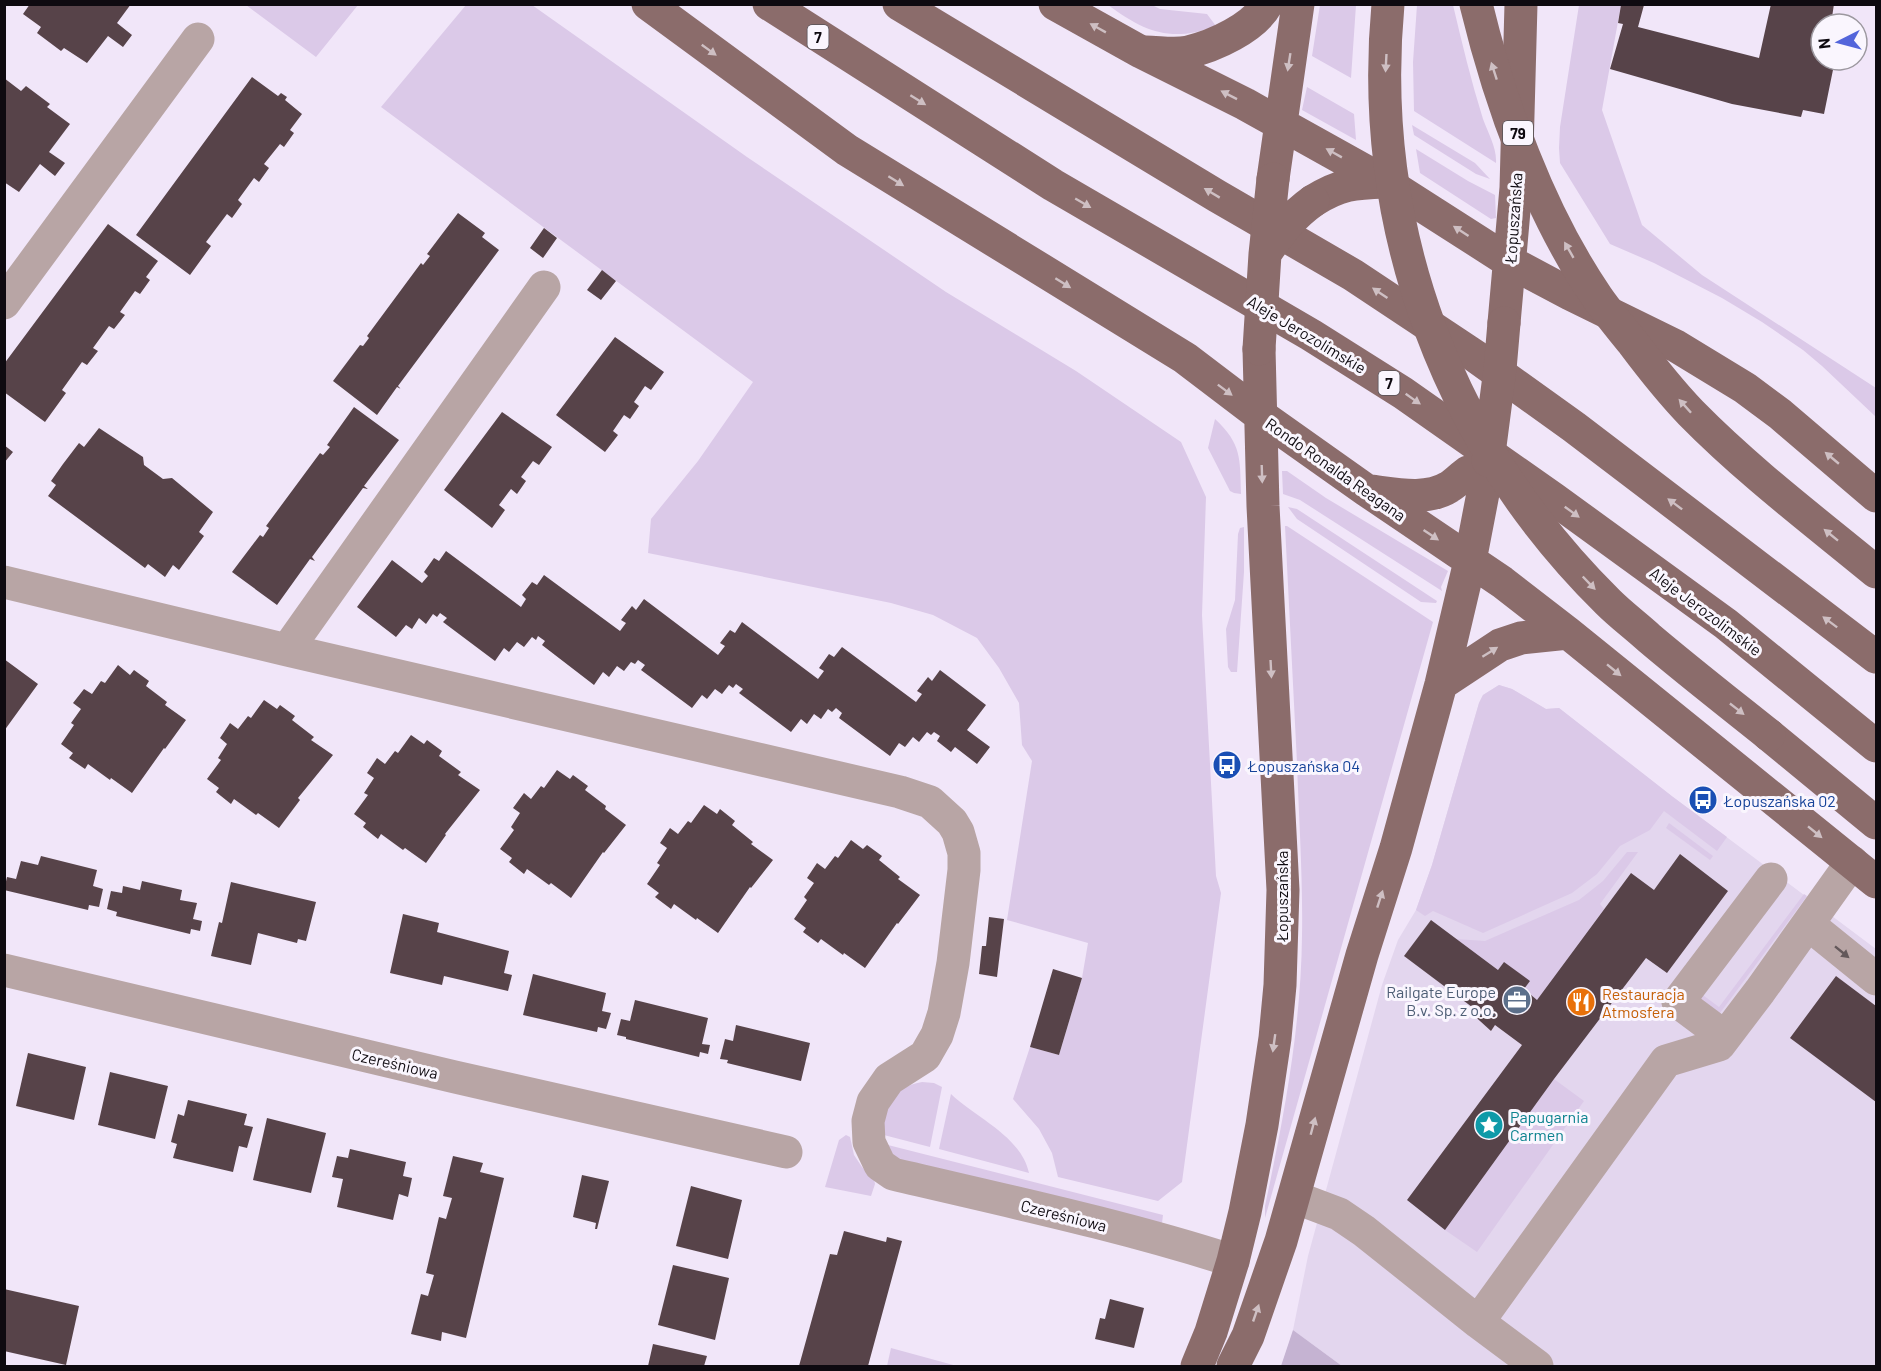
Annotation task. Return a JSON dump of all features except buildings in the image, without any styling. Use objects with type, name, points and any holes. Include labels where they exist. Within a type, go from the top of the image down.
[{"type":"main road","name":"Aleje Jerozolimskie","points":[[769,4],[1053,185],[1311,335],[1403,393],[1726,624],[1876,746]]},
{"type":"main road","points":[[899,4],[1207,190],[1353,275],[1474,356],[1574,427],[1876,657]]},
{"type":"main road","points":[[1055,4],[1141,52],[1245,104],[1385,182],[1510,262],[1676,346],[1745,388],[1780,414],[1876,496]]},
{"type":"main road","points":[[1141,52],[1186,52],[1212,44],[1250,23],[1267,4]]},
{"type":"main road","points":[[1280,124],[1298,4]]},
{"type":"main road","points":[[1388,4],[1385,79],[1389,152],[1410,268],[1425,320],[1452,384],[1479,436],[1523,505],[1563,555],[1609,604],[1678,663],[1876,823]]},
{"type":"main road","points":[[1476,4],[1486,47],[1521,149],[1566,245],[1597,296],[1655,373],[1691,412],[1751,469],[1876,572]]},
{"type":"main road","name":"Łopuszańska","points":[[1476,477],[1492,438],[1510,262],[1516,188],[1521,4]]},
{"type":"main road","points":[[650,8],[847,150],[1185,358],[1260,416]]},
{"type":"main road","name":"Rondo Ronalda Reagana","points":[[1280,124],[1265,254],[1259,349],[1260,416],[1502,582],[1864,872]]},
{"type":"main road","points":[[1265,254],[1283,228],[1298,212],[1332,189],[1355,183],[1385,182]]},
{"type":"main road","name":"Łopuszańska","points":[[1197,1366],[1211,1332],[1233,1261],[1255,1167],[1275,1038],[1280,985],[1283,890],[1260,416]]},
{"type":"main road","points":[[1233,1366],[1252,1325],[1294,1197],[1362,955],[1396,848],[1441,684],[1470,561],[1476,477],[1425,495],[1399,495],[1366,490]]},
{"type":"main road","points":[[1441,684],[1500,645],[1521,638],[1568,633]]},
{"type":"street","points":[[4,303],[198,39]]},
{"type":"street","points":[[4,582],[286,650],[544,287]]},
{"type":"street","name":"Czereśniowa","points":[[286,650],[900,792],[930,802],[952,822],[958,832],[964,853],[953,963],[944,1012],[937,1035],[925,1056],[890,1079],[873,1102],[868,1121],[870,1142],[880,1165],[893,1174],[1146,1235],[1233,1261]]},
{"type":"street","points":[[1478,1322],[1666,1061],[1719,1045],[1808,924],[1864,872]]},
{"type":"street","points":[[1725,1037],[1678,1002],[1771,879]]},
{"type":"street","points":[[1808,924],[1876,979]]},
{"type":"street","name":"Czereśniowa","points":[[4,970],[786,1152]]},
{"type":"street","points":[[1294,1197],[1339,1214],[1364,1231],[1537,1366]]},
{"type":"shaded area","points":[[246,5],[358,5],[316,57]]},
{"type":"shaded area","points":[[466,5],[532,5],[747,157],[946,292],[1076,371],[1181,442],[1206,497],[1202,615],[1216,876],[1221,893],[1182,1182],[1158,1201],[1058,1177],[1052,1153],[1039,1129],[1013,1099],[1030,1047],[1059,1055],[1082,978],[1088,943],[1007,920],[1032,761],[1022,745],[1019,703],[999,668],[977,638],[933,615],[891,603],[648,553],[651,519],[698,461],[753,382],[381,107]]},
{"type":"shaded area","points":[[1108,5],[1152,5],[1160,9],[1207,14],[1216,26],[1185,34],[1159,32],[1134,22]]},
{"type":"shaded area","points":[[1320,5],[1356,5],[1351,78],[1312,56]]},
{"type":"shaded area","points":[[1417,5],[1453,5],[1483,119],[1494,146],[1496,163],[1414,111],[1413,62]]},
{"type":"shaded area","points":[[1579,5],[1621,5],[1602,110],[1642,225],[1702,275],[1876,388],[1876,417],[1803,350],[1762,322],[1722,298],[1654,263],[1610,244],[1560,163],[1560,127]]},
{"type":"shaded area","points":[[1307,87],[1354,114],[1356,140],[1302,110]]},
{"type":"shaded area","points":[[1412,125],[1475,163],[1490,179],[1476,174],[1414,135]]},
{"type":"shaded area","points":[[1416,149],[1495,195],[1496,218],[1491,219],[1420,173]]},
{"type":"shaded area","points":[[1215,419],[1235,444],[1239,461],[1241,494],[1230,491],[1208,448]]},
{"type":"shaded area","points":[[1282,471],[1287,471],[1326,498],[1448,571],[1441,587],[1442,591],[1300,500],[1283,494]]},
{"type":"shaded area","points":[[1288,507],[1297,509],[1437,601],[1436,603],[1421,602],[1297,519]]},
{"type":"shaded area","points":[[1285,526],[1433,622],[1265,1218],[1265,1206],[1279,1139],[1295,1038],[1302,936],[1301,850]]},
{"type":"shaded area","points":[[1244,527],[1244,572],[1237,672],[1231,672],[1228,667],[1226,629],[1235,600],[1238,534],[1240,528]]},
{"type":"shaded area","points":[[1499,685],[1512,689],[1546,709],[1559,708],[1673,797],[1876,949],[1876,1366],[1342,1366],[1293,1330],[1308,1256],[1382,985],[1398,940],[1416,910],[1432,865],[1479,703],[1483,695]]},
{"type":"shaded area","points":[[1499,685],[1512,689],[1546,709],[1559,708],[1727,837],[1717,851],[1664,811],[1650,830],[1620,846],[1597,874],[1572,893],[1483,933],[1433,911],[1425,916],[1416,910],[1432,865],[1479,703],[1483,695]]},
{"type":"shaded area","points":[[1669,823],[1713,856],[1710,860],[1666,828]]},
{"type":"shaded area","points":[[1627,852],[1638,852],[1600,904],[1604,909],[1537,1000],[1524,989],[1504,962],[1498,970],[1456,939],[1485,941],[1579,900],[1603,881]]},
{"type":"shaded area","points":[[1804,894],[1807,896],[1720,1013],[1697,996],[1700,993],[1719,1007]]},
{"type":"shaded area","points":[[1554,1079],[1584,1101],[1477,1252],[1445,1230]]},
{"type":"shaded area","points":[[922,1082],[934,1083],[942,1087],[930,1147],[880,1134],[888,1107],[896,1094],[911,1085]]},
{"type":"shaded area","points":[[951,1094],[1017,1148],[1029,1173],[939,1149]]},
{"type":"shaded area","points":[[846,1135],[850,1137],[854,1155],[874,1179],[875,1184],[871,1196],[825,1187],[839,1140]]},
{"type":"shaded area","points":[[884,1144],[1163,1215],[1162,1223],[893,1158]]},
{"type":"shaded area","points":[[1293,1330],[1342,1366],[1281,1366]]},
{"type":"shaded area","points":[[891,1348],[957,1366],[887,1366]]},
{"type":"place","name":"Łopuszańska 04","points":[[1227,765]]},
{"type":"place","name":"Łopuszańska 02","points":[[1703,800]]},
{"type":"place","name":"Railgate Europe B.v. Sp. z o.o.","points":[[1517,1000]]},
{"type":"place","name":"Restauracja Atmosfera","points":[[1581,1002]]},
{"type":"place","name":"Papugarnia Carmen","points":[[1489,1125]]}]
